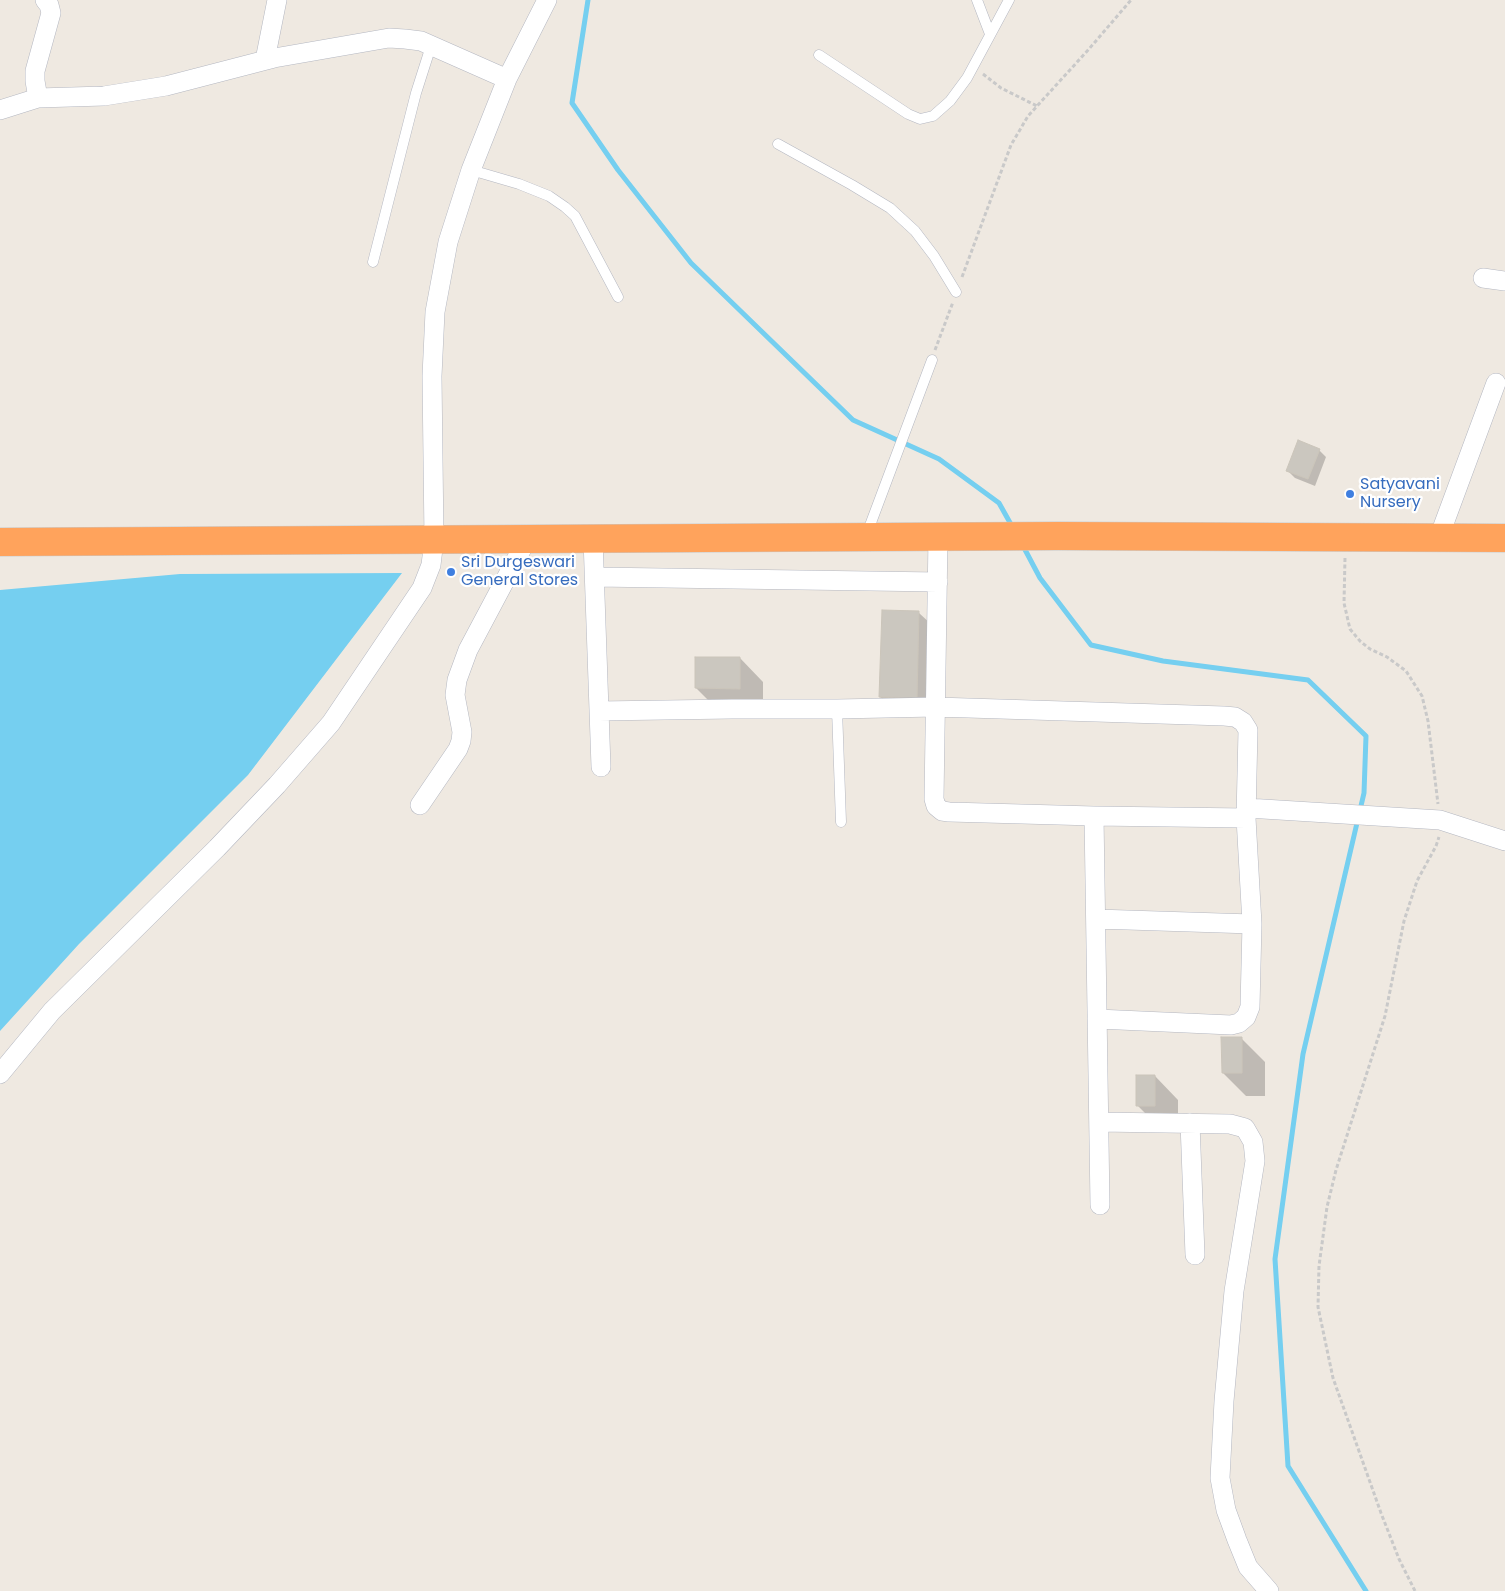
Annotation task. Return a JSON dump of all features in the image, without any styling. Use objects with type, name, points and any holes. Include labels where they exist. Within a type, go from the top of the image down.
[{"type":"highway","points":[[0,542],[1058,536],[1505,538]]},
{"type":"street","points":[[38,98],[35,71],[51,13],[45,0]]},
{"type":"street","points":[[265,60],[277,0]]},
{"type":"street","points":[[0,1074],[52,1011],[216,848],[276,785],[331,723],[422,588],[431,565],[434,540],[432,376],[435,312],[448,242],[472,170],[507,79],[547,0]]},
{"type":"street","points":[[0,110],[38,98],[104,96],[166,86],[265,60],[389,38],[421,42],[507,79]]},
{"type":"street","points":[[1483,278],[1505,281]]},
{"type":"street","points":[[1438,537],[1496,383]]},
{"type":"street","points":[[938,537],[934,799],[936,806],[942,811],[1094,816],[1246,813],[1440,820],[1505,841]]},
{"type":"street","points":[[420,805],[458,749],[462,732],[455,695],[456,680],[468,650],[527,539]]},
{"type":"street","points":[[593,539],[600,767]]},
{"type":"street","points":[[595,578],[938,582]]},
{"type":"street","points":[[599,711],[837,710],[936,707],[1234,717],[1243,722],[1248,730],[1246,813],[1252,924],[1250,1007],[1246,1017],[1239,1023],[1231,1025],[1097,1019]]},
{"type":"street","points":[[1094,816],[1100,1205]]},
{"type":"street","points":[[1096,920],[1252,924]]},
{"type":"street","points":[[1099,1122],[1230,1124],[1245,1128],[1253,1142],[1255,1161],[1234,1292],[1224,1401],[1220,1478],[1226,1510],[1240,1549],[1248,1567],[1269,1591]]},
{"type":"street","points":[[1190,1123],[1195,1255]]},
{"type":"lane","points":[[977,0],[990,34]]},
{"type":"lane","points":[[820,55],[908,114],[920,119],[933,116],[950,101],[967,78],[1009,0]]},
{"type":"lane","points":[[373,262],[416,93],[430,46]]},
{"type":"lane","points":[[778,144],[890,208],[915,231],[934,256],[956,292]]},
{"type":"lane","points":[[472,170],[549,196],[565,207],[575,216],[618,297]]},
{"type":"lane","points":[[866,537],[932,360]]},
{"type":"lane","points":[[837,710],[841,822]]},
{"type":"path","points":[[932,360],[1011,145],[1028,116],[1090,49],[1131,0]]},
{"type":"path","points":[[972,67],[1001,88],[1038,106]]},
{"type":"path","points":[[1346,538],[1344,603],[1350,629],[1370,649],[1387,657],[1406,671],[1422,696],[1428,721],[1440,831],[1436,846],[1417,881],[1404,921],[1385,1016],[1336,1170],[1327,1207],[1319,1266],[1318,1307],[1333,1378],[1381,1513],[1399,1559],[1415,1591]]},
{"type":"water","points":[[402,573],[248,775],[79,944],[0,1031],[0,590],[180,574]]},
{"type":"building","points":[[1298,440],[1320,449],[1308,479],[1286,471]]},
{"type":"building","points":[[882,610],[919,611],[917,698],[879,697]]},
{"type":"building","points":[[695,657],[740,657],[740,689],[695,688]]},
{"type":"building","points":[[1221,1037],[1242,1037],[1242,1073],[1222,1073]]},
{"type":"building","points":[[1136,1075],[1155,1075],[1155,1106],[1136,1106]]},
{"type":"waterway","points":[[588,0],[572,103],[618,170],[691,263],[853,420],[939,459],[999,503],[1013,528]]},
{"type":"waterway","points":[[1022,544],[1040,578],[1091,645],[1163,661],[1308,680],[1366,736],[1364,793],[1303,1054],[1275,1259],[1288,1466],[1366,1591]]},
{"type":"place","name":"Satyavani Nursery","points":[[1350,494]]},
{"type":"place","name":"Sri Durgeswari General Stores","points":[[451,572]]}]
